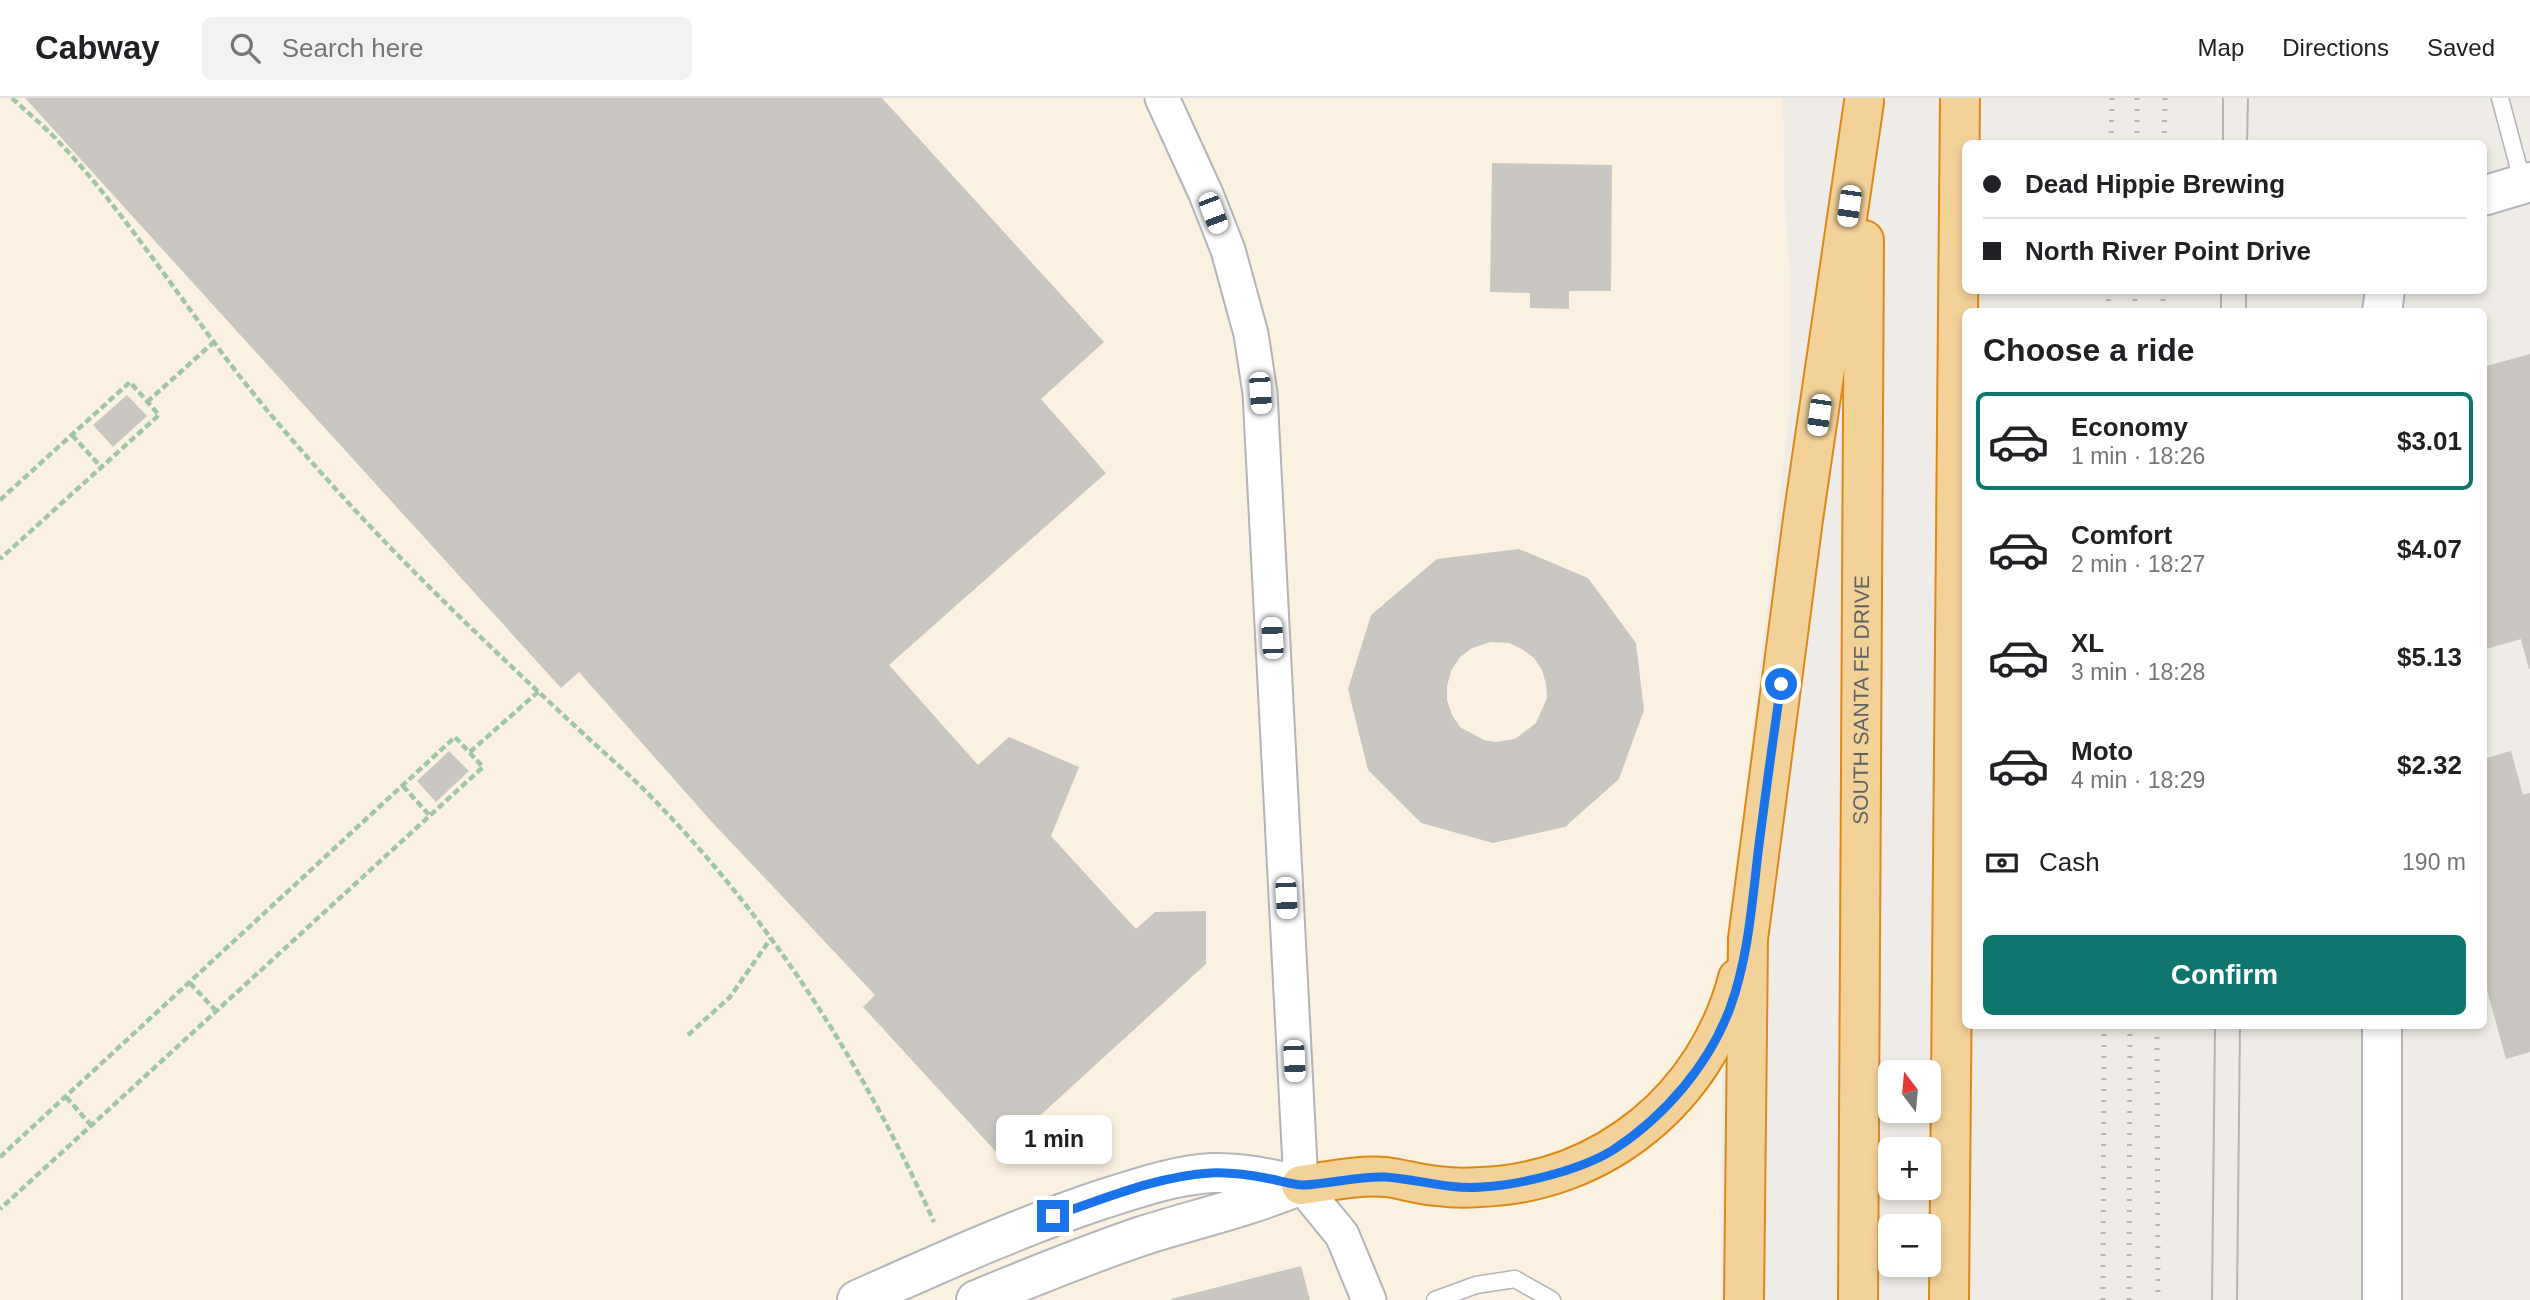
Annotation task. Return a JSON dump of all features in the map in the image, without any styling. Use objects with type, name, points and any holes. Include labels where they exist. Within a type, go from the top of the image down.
[{"type":"highway","points":[[1949,1300],[1960,98]]},
{"type":"highway","points":[[1744,1300],[1748,939],[1800,547],[1864,100]]},
{"type":"highway","name":"SOUTH SANTA FE DRIVE","points":[[1858,1300],[1864,100]]},
{"type":"highway","points":[[1301,1185],[1346,1178],[1386,1177],[1439,1186],[1482,1187],[1526,1181],[1572,1167],[1611,1151],[1646,1126],[1682,1089],[1711,1048],[1730,1008],[1748,939]]},
{"type":"street","points":[[1162,98],[1206,194],[1228,250],[1251,334],[1260,393],[1301,1185],[1342,1235],[1369,1300]]},
{"type":"street","points":[[2487,195],[2526,183]]},
{"type":"street","points":[[2382,1029],[2382,1300]]},
{"type":"street","points":[[857,1300],[1053,1216],[1174,1179],[1210,1173],[1243,1174],[1301,1185]]},
{"type":"street","points":[[976,1300],[1123,1243],[1262,1202],[1301,1185]]},
{"type":"lane","points":[[2500,98],[2526,183]]},
{"type":"lane","points":[[1435,1300],[1479,1293],[1516,1279],[1552,1300]]},
{"type":"path","points":[[12,98],[60,143],[102,193],[282,429],[332,485],[432,590],[660,805],[728,883],[790,963],[852,1059],[908,1163],[934,1222]]},
{"type":"path","points":[[147,402],[214,342]]},
{"type":"path","points":[[0,500],[130,382],[159,415],[0,559]]},
{"type":"path","points":[[72,435],[101,467]]},
{"type":"path","points":[[470,752],[538,691]]},
{"type":"path","points":[[0,1157],[455,737],[483,767],[0,1209]]},
{"type":"path","points":[[403,786],[430,816]]},
{"type":"path","points":[[688,1035],[730,997],[771,938]]},
{"type":"path","points":[[190,983],[216,1011]]},
{"type":"path","points":[[66,1097],[91,1125]]},
{"type":"shaded area","points":[[0,98],[1783,98],[1784,195],[1791,284],[1791,399],[1731,920],[1722,1086],[1721,1300],[0,1300]]},
{"type":"building","points":[[25,98],[882,98],[1104,342],[1041,399],[1106,473],[889,665],[978,765],[1009,737],[1079,767],[1051,836],[1136,929],[1155,912],[1206,911],[1206,964],[998,1154],[863,1007],[875,995],[711,821],[579,672],[561,688]]},
{"type":"building","points":[[1492,163],[1612,165],[1611,291],[1569,291],[1569,309],[1530,308],[1530,293],[1490,292]]},
{"type":"building","points":[[2530,354],[2530,669],[2521,639],[2487,649],[2487,366]]},
{"type":"building","points":[[127,395],[147,416],[113,447],[93,425]]},
{"type":"building","points":[[1519,549],[1588,578],[1636,643],[1644,710],[1619,779],[1565,827],[1493,843],[1421,823],[1368,770],[1348,689],[1371,615],[1437,559]],"holes":[[[1491,642],[1509,643],[1534,658],[1542,670],[1547,698],[1536,723],[1515,739],[1495,742],[1484,740],[1460,727],[1447,700],[1447,686],[1451,671],[1460,657],[1472,648]]]},
{"type":"building","points":[[449,751],[469,771],[436,802],[417,781]]},
{"type":"building","points":[[2511,751],[2523,795],[2530,793],[2530,1052],[2506,1059],[2487,990],[2487,758]]},
{"type":"building","points":[[1301,1266],[1310,1300],[1171,1300],[1171,1299]]},
{"type":"tram line","points":[[2223,98],[2223,140]]},
{"type":"tram line","points":[[2247,140],[2248,98]]},
{"type":"tram line","points":[[2221,294],[2221,308]]},
{"type":"tram line","points":[[2246,294],[2246,308]]},
{"type":"tram line","points":[[2212,1300],[2215,1029]]},
{"type":"tram line","points":[[2237,1300],[2240,1029]]},
{"type":"railway","points":[[2111,140],[2112,98]]},
{"type":"railway","points":[[2137,98],[2137,140]]},
{"type":"railway","points":[[2164,140],[2165,98]]},
{"type":"railway","points":[[2108,308],[2109,294]]},
{"type":"railway","points":[[2135,294],[2135,308]]},
{"type":"railway","points":[[2163,294],[2163,308]]},
{"type":"railway","points":[[2103,1300],[2104,1029]]},
{"type":"railway","points":[[2129,1300],[2130,1029]]},
{"type":"railway","points":[[2157,1029],[2158,1300]]},
{"type":"route","points":[[1053,1216],[1129,1191],[1210,1173],[1243,1174],[1301,1185],[1346,1178],[1386,1177],[1439,1186],[1482,1187],[1526,1181],[1572,1167],[1611,1151],[1646,1126],[1682,1089],[1711,1048],[1730,1008],[1748,939],[1781,684]]}]
